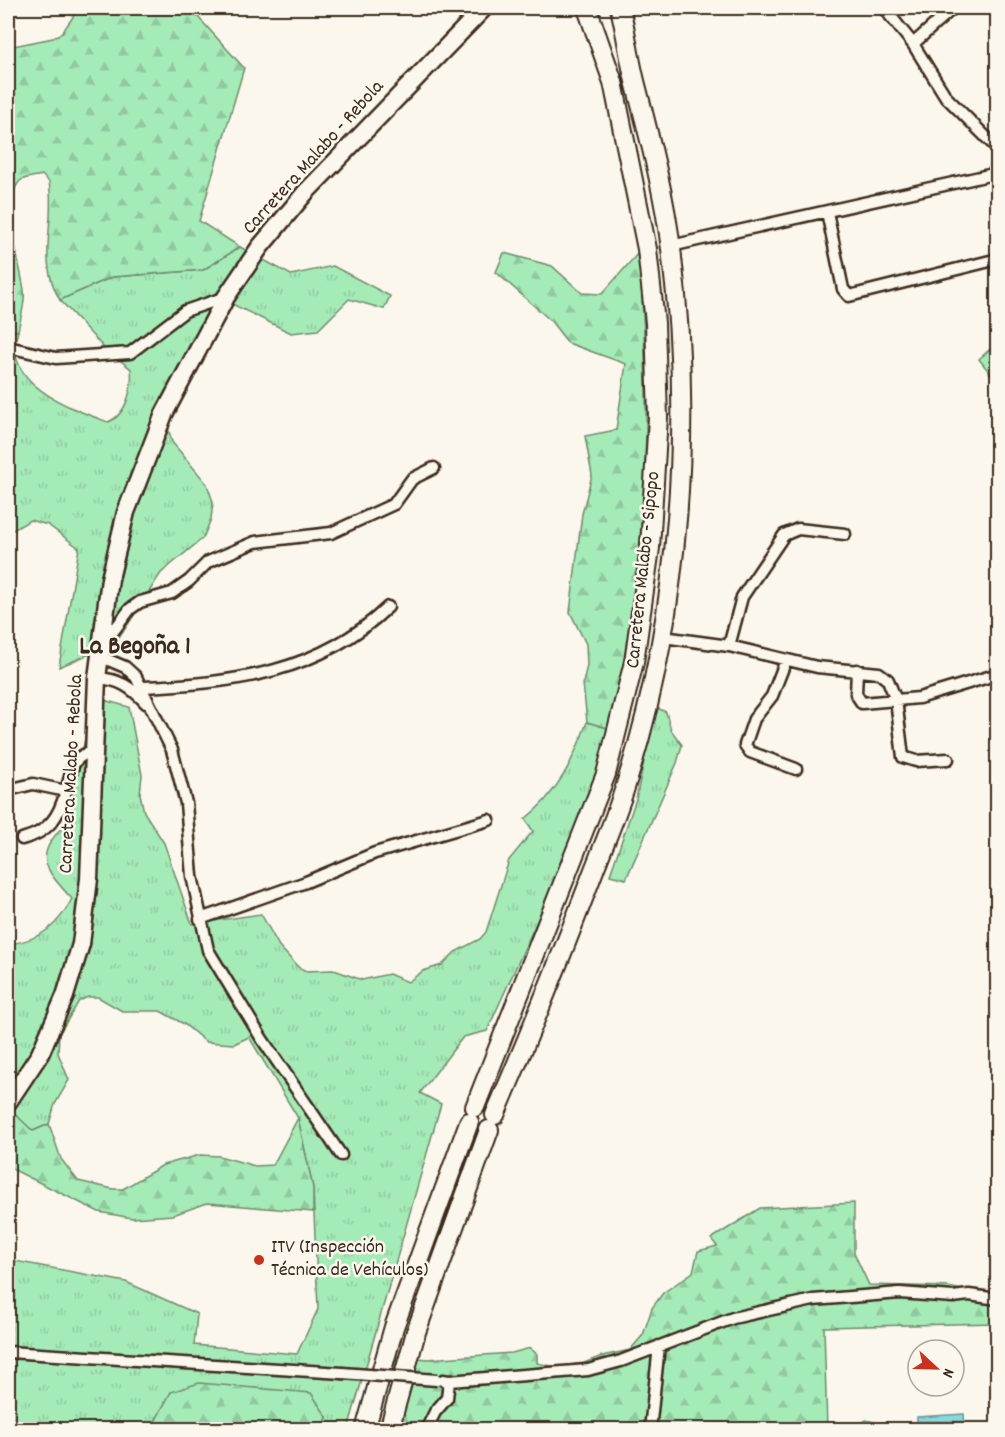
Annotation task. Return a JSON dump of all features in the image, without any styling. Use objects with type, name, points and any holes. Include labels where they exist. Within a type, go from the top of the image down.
[{"type":"highway","name":"Carretera Malabo - Sipopo","points":[[365,1430],[394,1327],[472,1114],[606,774],[634,662],[650,548],[658,417],[655,323],[647,249],[612,82],[587,8]]},
{"type":"highway","name":"Carretera Malabo - Sipopo","points":[[389,1430],[416,1332],[492,1123],[559,963],[628,780],[663,637],[674,541],[681,420],[678,317],[671,246],[650,137],[634,78],[620,8]]},
{"type":"main road","name":"Carretera Malabo - Rebola","points":[[8,1102],[40,1054],[65,996],[81,944],[89,879],[96,750],[97,678],[110,579],[126,512],[164,414],[226,297],[260,247],[305,193],[484,9]]},
{"type":"street","points":[[884,8],[913,44],[946,97],[998,149]]},
{"type":"street","points":[[913,44],[952,8]]},
{"type":"street","points":[[671,246],[998,173]]},
{"type":"street","points":[[827,212],[843,290],[849,296],[998,259]]},
{"type":"street","points":[[8,347],[56,358],[130,352],[185,311],[226,297]]},
{"type":"street","points":[[341,1155],[262,1039],[208,950],[192,876],[186,803],[172,750],[150,708],[143,687],[130,670],[99,653],[130,609],[140,602],[172,593],[189,581],[208,562],[255,542],[331,533],[394,504],[412,479],[434,468]]},
{"type":"street","points":[[729,646],[742,597],[784,535],[798,529],[845,534]]},
{"type":"street","points":[[143,687],[244,678],[281,671],[352,638],[388,607]]},
{"type":"street","points":[[663,637],[729,646],[817,668],[857,670],[884,676],[896,700],[903,757],[916,761],[948,759]]},
{"type":"street","points":[[786,660],[772,696],[754,719],[745,745],[750,752],[796,769]]},
{"type":"street","points":[[857,670],[857,699],[862,703],[941,692],[998,674]]},
{"type":"street","points":[[97,678],[111,679],[130,687],[150,708]]},
{"type":"street","points":[[22,839],[48,828],[60,811],[74,760],[79,755],[96,750]]},
{"type":"street","points":[[8,790],[33,784],[66,791]]},
{"type":"street","points":[[200,919],[306,882],[375,853],[489,820]]},
{"type":"street","points":[[8,1352],[449,1380],[588,1370],[733,1318],[813,1300],[900,1293],[953,1297],[969,1295],[998,1299]]},
{"type":"street","points":[[650,1430],[659,1346]]},
{"type":"street","points":[[426,1430],[435,1412],[447,1398],[449,1380]]},
{"type":"green space","points":[[79,8],[190,8],[244,68],[199,221],[240,247],[203,270],[112,277],[60,300],[49,270],[49,182],[42,175],[25,179],[20,181],[14,191],[11,218],[24,300],[18,331],[8,330],[8,47],[53,38],[62,33]]},
{"type":"green space","points":[[240,247],[291,275],[333,266],[390,296],[384,309],[349,299],[318,330],[291,333],[228,302],[167,424],[172,442],[207,484],[213,502],[211,519],[203,538],[161,573],[116,643],[59,667],[79,548],[48,525],[30,520],[8,533],[8,330],[18,331],[15,350],[19,366],[29,380],[43,392],[59,401],[108,422],[115,418],[124,407],[130,392],[131,369],[103,347],[60,300],[112,277],[203,270]]},
{"type":"green space","points":[[639,252],[646,386],[643,506],[631,618],[611,729],[587,722],[583,683],[587,665],[586,644],[570,612],[582,514],[592,475],[585,436],[616,430],[626,364],[568,343],[550,320],[496,272],[504,253],[552,266],[582,293],[602,294]]},
{"type":"green space","points":[[997,343],[997,377],[993,377],[979,359]]},
{"type":"green space","points":[[93,697],[129,707],[142,775],[140,794],[144,812],[164,843],[192,924],[261,914],[279,946],[298,967],[306,971],[334,970],[362,980],[389,974],[408,982],[423,971],[442,965],[455,952],[480,939],[486,932],[509,860],[533,831],[525,819],[547,798],[563,775],[587,722],[611,729],[572,844],[487,1031],[463,1037],[420,1093],[441,1104],[348,1429],[323,1429],[327,1417],[171,1392],[151,1429],[8,1429],[8,1266],[15,1261],[126,1282],[197,1314],[194,1345],[297,1354],[318,1309],[313,1188],[298,1118],[249,1037],[234,1044],[206,1042],[184,1024],[160,1011],[122,1011],[98,997],[88,997],[79,1001],[59,1034],[58,1053],[69,1080],[55,1104],[49,1124],[33,1131],[8,1123],[8,958],[11,944],[31,939],[48,930],[61,917],[72,899],[48,869],[46,852],[50,843],[69,820]]},
{"type":"green space","points":[[655,707],[666,712],[671,730],[682,745],[677,763],[626,879],[610,875],[636,799]]},
{"type":"green space","points":[[14,1113],[33,1131],[49,1124],[61,1159],[78,1181],[113,1189],[123,1189],[163,1165],[200,1155],[219,1156],[255,1166],[273,1165],[298,1118],[313,1188],[313,1212],[207,1203],[173,1215],[132,1218],[99,1212],[8,1167],[8,1123]]},
{"type":"green space","points":[[854,1203],[854,1253],[869,1285],[949,1287],[997,1299],[997,1323],[824,1327],[827,1429],[383,1430],[397,1356],[428,1359],[512,1353],[530,1348],[537,1354],[537,1363],[556,1367],[584,1363],[602,1356],[630,1350],[643,1335],[652,1308],[663,1293],[693,1272],[698,1251],[717,1246],[711,1239],[760,1208]]},
{"type":"green space","points":[[199,1383],[311,1393],[327,1417],[323,1429],[151,1429],[171,1392]]},
{"type":"water","points":[[964,1414],[965,1429],[917,1429],[917,1417]]},
{"type":"water","points":[[866,1420],[874,1422],[878,1429],[858,1429],[860,1424]]},
{"type":"place","name":"ITV (Inspección Técnica de Vehículos)","points":[[259,1260]]},
{"type":"district","name":"La Begoña 1","points":[[135,647]]}]
